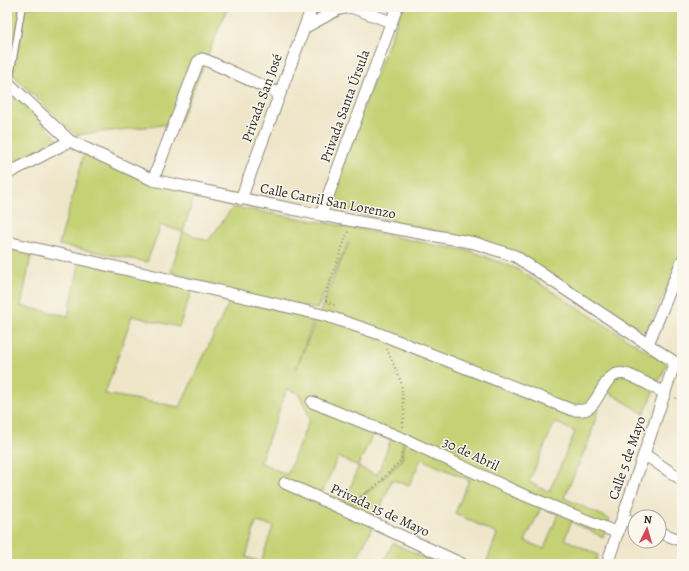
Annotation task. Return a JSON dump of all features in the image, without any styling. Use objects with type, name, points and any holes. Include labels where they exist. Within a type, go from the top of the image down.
[{"type":"street","name":"Privada San José","points":[[241,199],[312,7]]},
{"type":"street","points":[[304,28],[339,9],[352,7],[391,22]]},
{"type":"street","name":"Privada Santa Úrsula","points":[[321,215],[397,7]]},
{"type":"street","points":[[153,180],[198,62],[202,59],[280,94]]},
{"type":"street","name":"Calle Carril San Lorenzo","points":[[8,83],[70,141],[153,180],[321,215],[475,243],[515,256],[679,365]]},
{"type":"street","points":[[7,174],[70,141]]},
{"type":"street","points":[[7,242],[327,316],[380,334],[572,410],[585,410],[594,404],[602,387],[613,376],[620,374],[628,375],[665,393]]},
{"type":"street","points":[[648,344],[682,261]]},
{"type":"street","name":"Calle 5 de Mayo","points":[[607,564],[665,393],[679,365]]},
{"type":"street","name":"30 de Abril","points":[[312,402],[404,440],[519,493],[618,534]]},
{"type":"street","points":[[644,454],[682,480]]},
{"type":"street","name":"Privada 15 de Mayo","points":[[284,483],[462,564]]},
{"type":"street","points":[[623,518],[627,520]]},
{"type":"street","points":[[667,535],[682,541]]},
{"type":"lane","points":[[8,83],[22,7]]},
{"type":"path","points":[[327,316],[327,290],[352,221]]},
{"type":"green space","points":[[7,7],[228,7],[179,123],[76,135],[19,81],[7,67]]},
{"type":"green space","points":[[403,7],[682,7],[682,259],[645,332],[560,280],[476,240],[346,211],[330,191]]},
{"type":"green space","points":[[7,88],[59,140],[57,148],[7,178]]},
{"type":"green space","points":[[84,154],[195,192],[183,232],[161,225],[147,262],[59,245]]},
{"type":"green space","points":[[233,207],[355,228],[434,245],[471,251],[515,268],[667,364],[644,414],[604,389],[590,438],[564,498],[610,519],[603,537],[571,522],[565,539],[598,555],[595,564],[486,564],[497,534],[455,513],[469,480],[421,459],[409,485],[392,480],[376,519],[348,507],[376,486],[402,460],[404,434],[401,460],[375,486],[342,509],[374,524],[354,564],[335,557],[333,564],[7,564],[7,245],[32,251],[21,306],[68,316],[80,261],[192,290],[179,327],[132,316],[105,394],[180,407],[232,296],[316,314],[296,369],[349,242],[317,309],[234,293],[171,272],[183,232],[208,241]],"holes":[[[287,389],[299,394],[310,418],[287,475],[260,462]],[[555,422],[575,432],[549,492],[529,482]],[[373,434],[391,439],[377,475],[358,467],[346,500],[322,493],[338,457],[358,466]],[[543,504],[558,514],[544,549],[525,541]],[[256,522],[273,526],[261,562],[246,557]]]},
{"type":"green space","points":[[393,543],[438,564],[382,564]]}]
